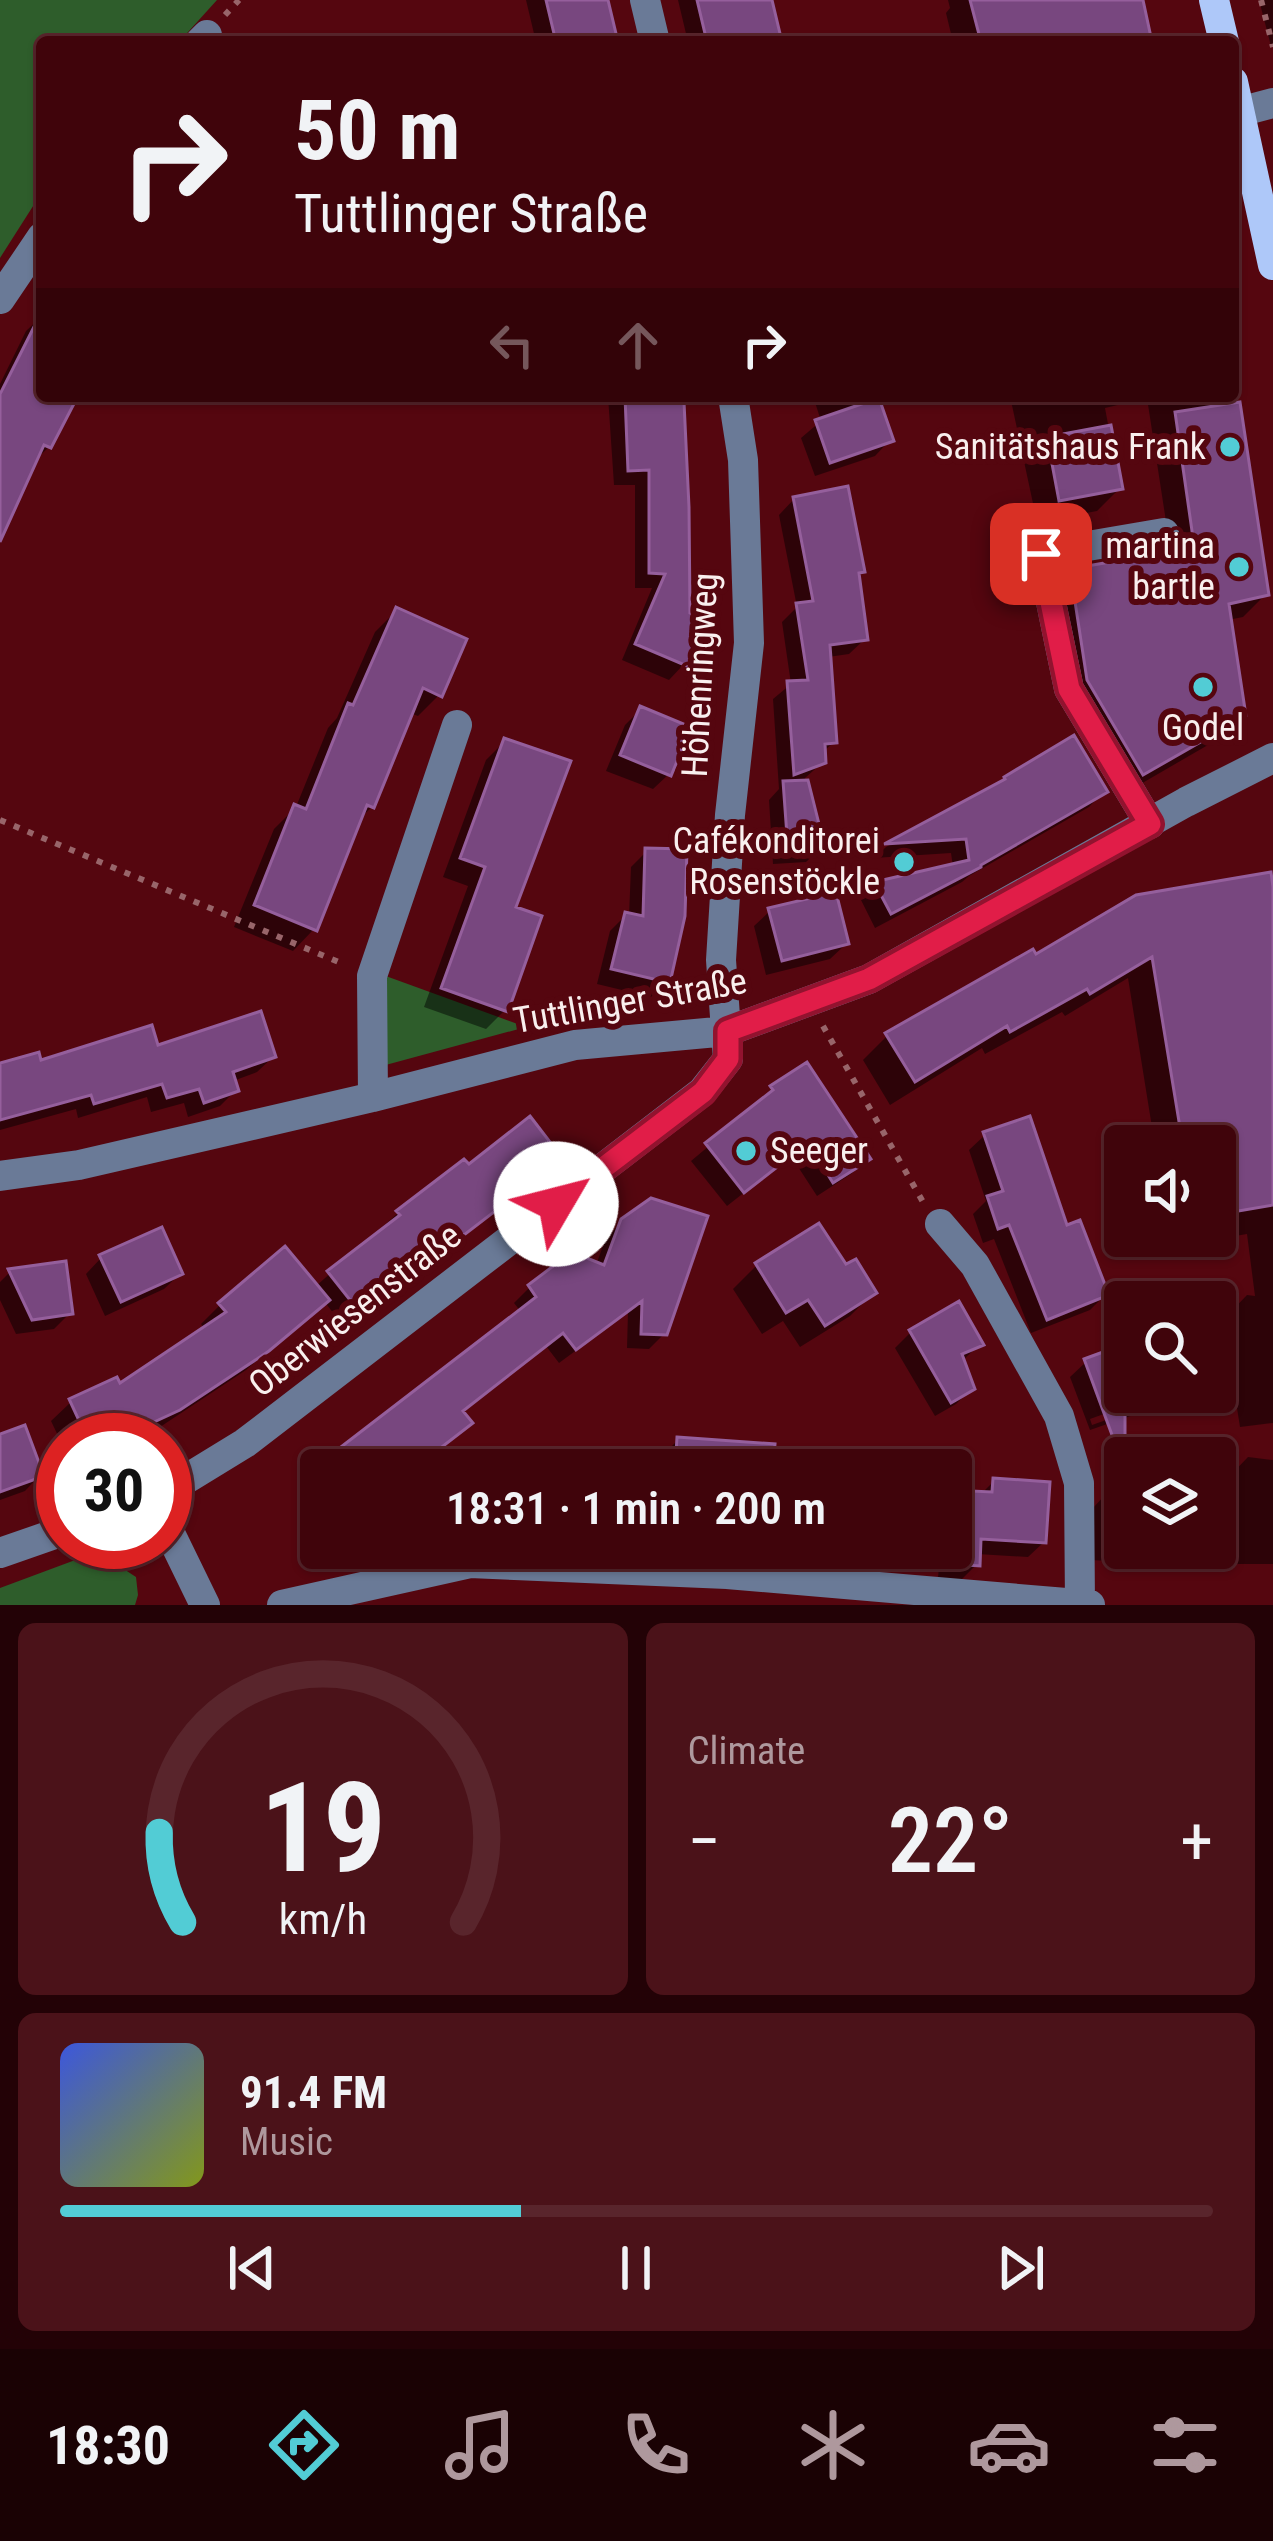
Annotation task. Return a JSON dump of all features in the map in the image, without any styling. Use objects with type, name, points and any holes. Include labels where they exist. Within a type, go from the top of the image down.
[{"type":"main road","points":[[1214,0],[1223,36]]},
{"type":"main road","points":[[1239,111],[1273,266]]},
{"type":"street","points":[[645,0],[654,36]]},
{"type":"street","points":[[1239,97],[1273,103]]},
{"type":"street","points":[[0,299],[36,245]]},
{"type":"street","name":"Höhenringweg","points":[[728,1031],[722,960],[730,814],[748,643],[743,460],[734,402]]},
{"type":"street","points":[[1150,824],[1069,689],[1041,554],[1164,532]]},
{"type":"street","points":[[373,1097],[372,976],[457,725]]},
{"type":"street","name":"Tuttlinger Straße","points":[[0,1176],[79,1165],[575,1045],[728,1031],[869,979],[911,958],[1273,758]]},
{"type":"street","name":"Oberwiesenstraße","points":[[192,1475],[245,1443],[703,1092],[728,1059],[728,1031]]},
{"type":"street","points":[[940,1224],[974,1265],[1059,1415],[1079,1483],[1080,1605]]},
{"type":"street","points":[[0,1553],[36,1540]]},
{"type":"street","points":[[282,1605],[470,1563],[727,1574],[1090,1605]]},
{"type":"street","points":[[187,1569],[205,1605]]},
{"type":"path","points":[[1262,1],[1273,47]]},
{"type":"path","points":[[0,820],[372,976]]},
{"type":"path","points":[[812,1001],[825,1031],[940,1224]]},
{"type":"green space","points":[[0,0],[217,0],[184,36],[36,36],[36,201],[0,258]]},
{"type":"green space","points":[[383,975],[526,1027],[382,1066]]},
{"type":"green space","points":[[51,1569],[124,1569],[136,1577],[138,1595],[135,1605],[0,1605],[0,1588]]},
{"type":"building","points":[[546,0],[608,0],[617,36],[555,36]]},
{"type":"building","points":[[697,0],[772,0],[781,36],[706,36]]},
{"type":"building","points":[[970,0],[1143,0],[1151,36],[979,36]]},
{"type":"building","points":[[36,323],[36,402],[75,402],[51,448],[44,445],[0,542],[0,394]]},
{"type":"building","points":[[625,402],[684,402],[690,613],[706,620],[687,666],[635,644],[665,574],[649,573],[649,470],[628,471]]},
{"type":"building","points":[[880,402],[894,441],[830,463],[815,420]]},
{"type":"building","points":[[1240,402],[1269,595],[1229,604],[1246,716],[1143,775],[1087,680],[1070,569],[1194,545],[1175,412]]},
{"type":"building","points":[[1111,425],[1123,489],[1059,501],[1047,437]]},
{"type":"building","points":[[848,486],[865,572],[859,573],[868,640],[830,645],[837,743],[825,744],[826,763],[794,775],[787,681],[808,680],[796,603],[813,601],[793,497]]},
{"type":"building","points":[[396,607],[467,639],[442,697],[423,688],[374,808],[367,805],[317,931],[254,905],[294,804],[306,809],[348,703],[353,705]]},
{"type":"building","points":[[640,706],[691,727],[671,776],[620,755]]},
{"type":"building","points":[[1074,735],[1108,792],[891,914],[874,882],[969,860],[966,839],[884,844],[1005,779]]},
{"type":"building","points":[[504,738],[571,761],[516,907],[542,916],[508,1012],[441,988],[485,867],[460,858]]},
{"type":"building","points":[[808,780],[825,848],[788,850],[783,781]]},
{"type":"building","points":[[645,848],[687,849],[685,916],[670,983],[611,969],[625,912],[643,916]]},
{"type":"building","points":[[1271,872],[1273,1205],[1236,1211],[1236,1125],[1180,1125],[1152,957],[1090,994],[1087,989],[1010,1032],[1007,1026],[915,1082],[885,1033],[1136,895]]},
{"type":"building","points":[[836,892],[849,944],[782,961],[768,908]]},
{"type":"building","points":[[261,1011],[276,1057],[233,1072],[239,1091],[204,1103],[199,1089],[167,1098],[162,1084],[94,1104],[91,1095],[0,1120],[0,1063],[39,1052],[41,1060],[152,1025],[158,1045]]},
{"type":"building","points":[[807,1062],[871,1159],[833,1183],[808,1143],[744,1193],[705,1143],[773,1090],[770,1086]]},
{"type":"building","points":[[530,1116],[563,1159],[361,1314],[327,1271],[464,1159],[469,1164]]},
{"type":"building","points":[[1030,1116],[1067,1225],[1080,1220],[1104,1282],[1104,1297],[1047,1320],[1009,1225],[998,1229],[987,1196],[1003,1191],[983,1132]]},
{"type":"building","points":[[651,1198],[708,1216],[667,1335],[641,1334],[642,1301],[576,1350],[563,1333],[463,1411],[473,1423],[439,1449],[338,1449],[536,1297],[528,1285],[572,1252],[604,1265],[621,1219]]},
{"type":"building","points":[[819,1223],[846,1264],[856,1259],[877,1293],[825,1326],[808,1300],[786,1313],[755,1263]]},
{"type":"building","points":[[162,1227],[183,1274],[121,1302],[99,1255]]},
{"type":"building","points":[[285,1246],[330,1300],[269,1351],[174,1413],[75,1413],[69,1399],[117,1377],[120,1383],[226,1312],[218,1303]]},
{"type":"building","points":[[66,1261],[73,1314],[32,1320],[8,1269]]},
{"type":"building","points":[[959,1301],[984,1345],[962,1354],[975,1389],[951,1403],[909,1330]]},
{"type":"building","points":[[1104,1352],[1104,1413],[1125,1413],[1125,1437],[1113,1437],[1084,1359]]},
{"type":"building","points":[[25,1425],[36,1455],[36,1479],[0,1492],[0,1434]]},
{"type":"building","points":[[677,1437],[775,1444],[775,1449],[676,1449]]},
{"type":"building","points":[[993,1478],[1050,1482],[1046,1543],[981,1539],[980,1566],[972,1565],[972,1491],[992,1492]]},
{"type":"place","name":"Sanitätshaus Frank","points":[[1230,447]]},
{"type":"place","name":"martina bartle","points":[[1239,567]]},
{"type":"place","name":"Godel","points":[[1203,687]]},
{"type":"place","name":"Cafékonditorei Rosenstöckle","points":[[904,862]]},
{"type":"place","name":"Seeger","points":[[746,1151]]},
{"type":"route","points":[[556,1204],[703,1092],[728,1059],[728,1031],[869,979],[1150,824],[1069,689],[1041,554]]}]
